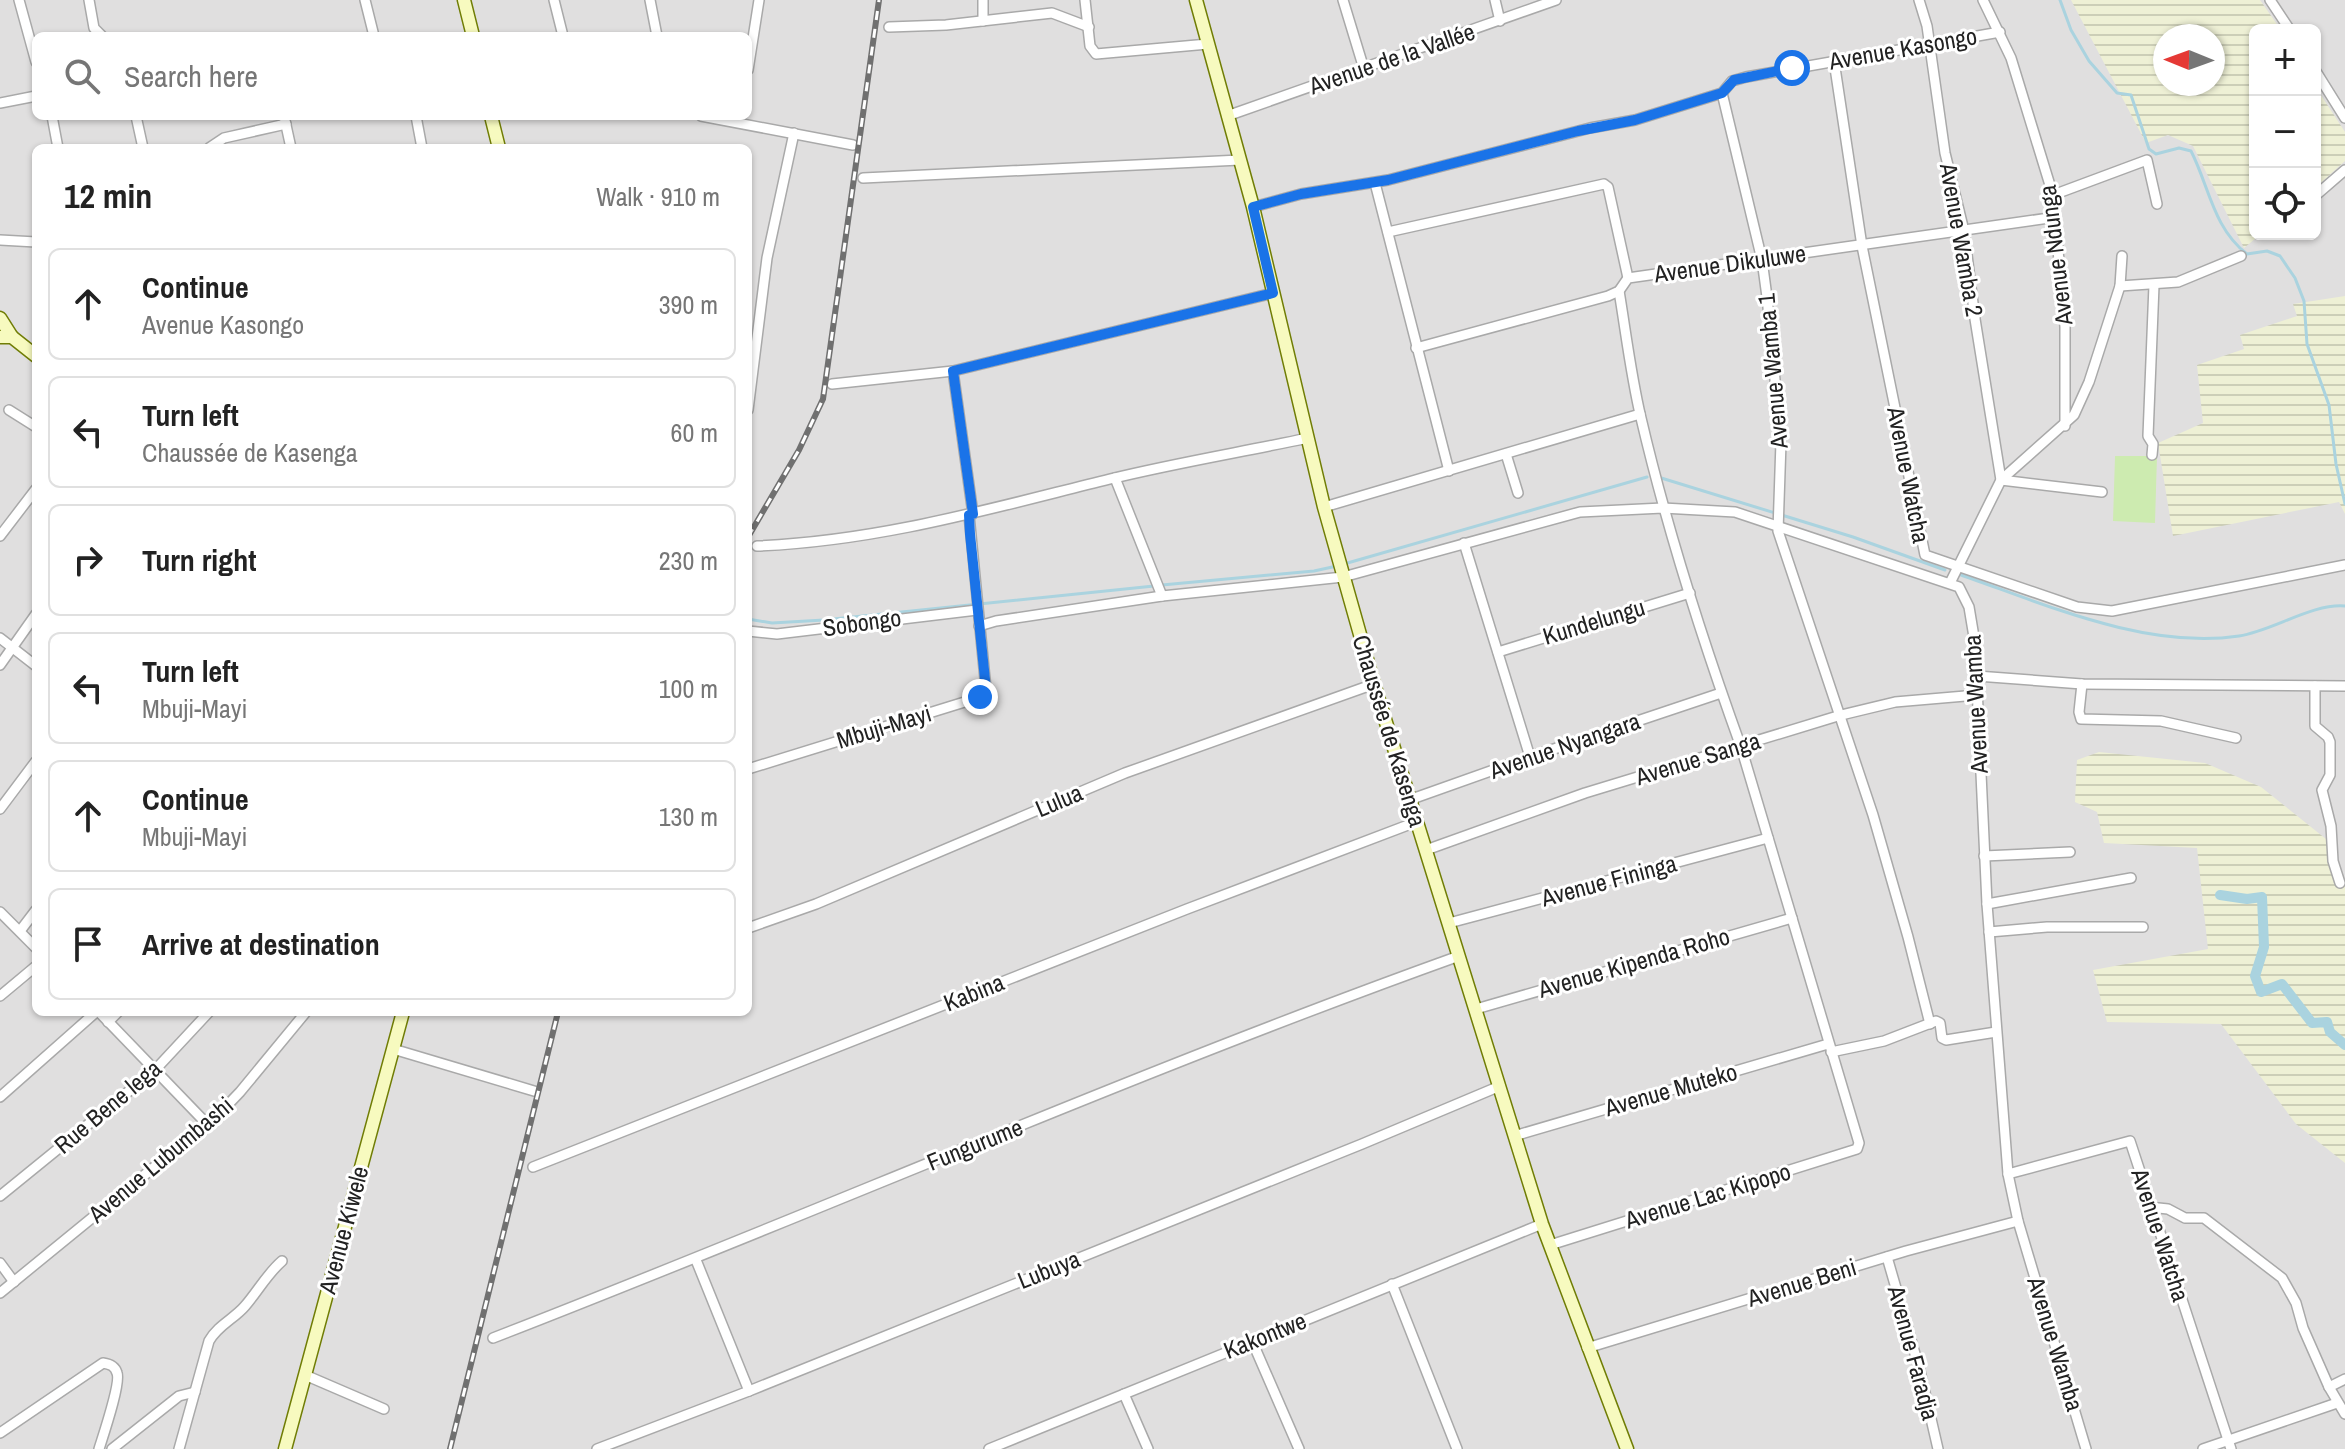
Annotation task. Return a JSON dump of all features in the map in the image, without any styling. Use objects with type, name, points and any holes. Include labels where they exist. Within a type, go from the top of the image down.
[{"type":"main road","points":[[464,0],[472,32]]},
{"type":"main road","name":"Chaussée de Kasenga","points":[[1196,0],[1253,207],[1324,507],[1374,684],[1542,1224],[1627,1449]]},
{"type":"main road","points":[[492,120],[498,144]]},
{"type":"main road","points":[[0,318],[6,337],[32,353]]},
{"type":"main road","name":"Avenue Kiwele","points":[[285,1449],[402,1016]]},
{"type":"street","points":[[19,0],[32,47]]},
{"type":"street","points":[[89,0],[94,28],[98,32]]},
{"type":"street","points":[[365,0],[373,32]]},
{"type":"street","points":[[554,0],[562,32]]},
{"type":"street","points":[[650,0],[656,32]]},
{"type":"street","points":[[752,45],[759,0]]},
{"type":"street","points":[[983,0],[983,21]]},
{"type":"street","points":[[1085,0],[1090,46],[1096,54],[1208,44]]},
{"type":"street","points":[[1343,0],[1364,69]]},
{"type":"street","points":[[1495,0],[1500,21]]},
{"type":"street","name":"Avenue de la Vallée","points":[[1227,116],[1556,0]]},
{"type":"street","name":"Avenue Wamba 2","points":[[1919,0],[1930,44],[1945,153],[1964,231],[2001,480]]},
{"type":"street","name":"Avenue Ndunga","points":[[1983,0],[2000,32],[2031,118],[2053,195],[2065,327],[2065,426]]},
{"type":"street","points":[[2270,0],[2286,24]]},
{"type":"street","points":[[889,27],[946,25],[1052,13],[1089,27]]},
{"type":"street","name":"Avenue Kasongo","points":[[1253,207],[1301,194],[1375,183],[1578,131],[1635,120],[1722,93],[1732,81],[1746,77],[2000,32]]},
{"type":"street","name":"Avenue Watcha","points":[[1834,61],[1862,246],[1924,554],[1930,559],[2098,611],[2112,611],[2345,565]]},
{"type":"street","points":[[2321,80],[2345,118]]},
{"type":"street","name":"Avenue Wamba 1","points":[[1722,93],[1762,260],[1781,442],[1778,517],[1783,549],[1841,715],[1898,897],[1930,1024]]},
{"type":"street","points":[[0,103],[32,97]]},
{"type":"street","points":[[53,120],[57,144]]},
{"type":"street","points":[[137,120],[142,144]]},
{"type":"street","points":[[215,144],[224,138],[285,120],[290,144]]},
{"type":"street","points":[[417,120],[421,144]]},
{"type":"street","points":[[740,120],[853,145]]},
{"type":"street","points":[[752,389],[767,258],[794,133]]},
{"type":"street","points":[[863,178],[1240,160]]},
{"type":"street","points":[[2053,195],[2147,160],[2157,204]]},
{"type":"street","points":[[2321,191],[2345,170]]},
{"type":"street","points":[[1375,183],[1449,471]]},
{"type":"street","points":[[1388,232],[1604,184],[1608,187],[1628,278]]},
{"type":"street","name":"Avenue Dikuluwe","points":[[1619,291],[1628,278],[2056,217]]},
{"type":"street","points":[[0,240],[32,242]]},
{"type":"street","points":[[979,626],[1340,568],[1464,543],[1580,512],[1663,508],[1724,510],[1778,517],[1950,583],[2001,480],[2065,426],[2083,398],[2120,286],[2122,256]]},
{"type":"street","points":[[2120,286],[2154,285],[2190,278],[2241,256]]},
{"type":"street","points":[[2152,455],[2153,444],[2148,436],[2154,285]]},
{"type":"street","points":[[1416,348],[1619,291],[1640,414],[1663,508],[1741,747],[1830,1048]]},
{"type":"street","points":[[832,384],[953,371],[1273,293]]},
{"type":"street","name":"Mbuji-Mayi","points":[[752,768],[984,696],[986,689],[971,514],[953,371]]},
{"type":"street","points":[[9,410],[32,424]]},
{"type":"street","points":[[1324,507],[1640,414]]},
{"type":"street","points":[[757,546],[855,539],[1115,478],[1308,438]]},
{"type":"street","points":[[1506,454],[1518,493]]},
{"type":"street","points":[[1115,478],[1162,596]]},
{"type":"street","points":[[2001,480],[2102,492]]},
{"type":"street","points":[[0,536],[32,494]]},
{"type":"street","points":[[1464,543],[1530,757]]},
{"type":"street","name":"Avenue Wamba","points":[[1950,583],[1962,590],[1969,607],[1977,676],[1984,856],[2008,1174],[2018,1221],[2086,1449]]},
{"type":"street","name":"Kundelungu","points":[[1498,652],[1690,593]]},
{"type":"street","name":"Sobongo","points":[[752,631],[777,634],[977,610]]},
{"type":"street","points":[[0,665],[32,620]]},
{"type":"street","points":[[0,638],[32,663]]},
{"type":"street","points":[[1977,676],[2082,684],[2345,686]]},
{"type":"street","name":"Lulua","points":[[752,927],[830,898],[1125,773],[1374,684]]},
{"type":"street","points":[[2082,684],[2081,719],[2161,721],[2236,738]]},
{"type":"street","points":[[2315,686],[2315,726],[2330,742],[2330,775],[2322,790],[2331,826],[2335,870],[2340,883]]},
{"type":"street","name":"Avenue Nyangara","points":[[1409,800],[1721,693]]},
{"type":"street","name":"Avenue Sanga","points":[[1426,850],[1585,793],[1841,715],[1895,702],[1977,695]]},
{"type":"street","points":[[0,809],[32,766]]},
{"type":"street","name":"Kabina","points":[[533,1167],[1416,822]]},
{"type":"street","name":"Avenue Fininga","points":[[1449,923],[1768,838]]},
{"type":"street","points":[[1984,856],[2070,852]]},
{"type":"street","points":[[1987,904],[2131,878]]},
{"type":"street","points":[[0,912],[32,944]]},
{"type":"street","points":[[20,931],[32,915]]},
{"type":"street","name":"Avenue Kipenda Roho","points":[[1476,1009],[1792,918]]},
{"type":"street","points":[[1989,932],[2047,927],[2143,927]]},
{"type":"street","name":"Fungurume","points":[[493,1338],[696,1260],[1246,1033],[1459,956]]},
{"type":"street","points":[[0,996],[32,969]]},
{"type":"street","points":[[0,1097],[92,1016]]},
{"type":"street","points":[[101,1016],[207,1124]]},
{"type":"street","points":[[108,1022],[114,1016]]},
{"type":"street","name":"Rue Bene lega","points":[[0,1196],[155,1070],[205,1016]]},
{"type":"street","name":"Avenue Lubumbashi","points":[[0,1293],[207,1124],[240,1092],[303,1016]]},
{"type":"street","points":[[1930,1024],[1938,1021],[1942,1038],[1946,1040],[1996,1032]]},
{"type":"street","name":"Avenue Muteko","points":[[1514,1136],[1830,1048],[1884,1041],[1930,1024]]},
{"type":"street","name":"Avenue Lac Kipopo","points":[[1550,1245],[1857,1149],[1859,1140],[1830,1048]]},
{"type":"street","points":[[393,1049],[534,1091]]},
{"type":"street","name":"Lubuya","points":[[597,1449],[749,1391],[1500,1086]]},
{"type":"street","name":"Avenue Watcha","points":[[2008,1174],[2128,1140],[2229,1445]]},
{"type":"street","points":[[2149,1207],[2172,1210],[2185,1218],[2204,1218],[2282,1278],[2296,1303],[2303,1328],[2329,1387],[2345,1414]]},
{"type":"street","name":"Avenue Beni","points":[[1587,1348],[1887,1257],[2018,1221]]},
{"type":"street","name":"Kakontwe","points":[[990,1449],[1542,1224]]},
{"type":"street","name":"Avenue Faradja","points":[[1887,1257],[1920,1371],[1938,1449]]},
{"type":"street","points":[[696,1260],[749,1391]]},
{"type":"street","points":[[179,1449],[209,1341],[215,1331],[238,1313],[282,1261]]},
{"type":"street","points":[[0,1263],[14,1282]]},
{"type":"street","points":[[1392,1284],[1457,1449]]},
{"type":"street","points":[[1252,1341],[1299,1449]]},
{"type":"street","points":[[0,1433],[103,1363],[114,1366],[118,1379],[99,1449]]},
{"type":"street","points":[[305,1375],[384,1409]]},
{"type":"street","points":[[2329,1387],[2345,1379]]},
{"type":"street","points":[[112,1449],[179,1396],[195,1392]]},
{"type":"street","points":[[1124,1394],[1148,1449]]},
{"type":"street","points":[[2203,1449],[2229,1445],[2337,1403]]},
{"type":"shaded area","points":[[0,0],[2345,0],[2345,1449],[0,1449]]},
{"type":"green space","points":[[2071,0],[2260,0],[2277,24],[2249,24],[2249,240],[2254,240],[2244,248],[2193,146],[2168,135],[2146,143]]},
{"type":"green space","points":[[2321,95],[2345,132],[2345,161],[2321,183]]},
{"type":"green space","points":[[2345,296],[2345,514],[2339,502],[2173,536],[2158,443],[2203,423],[2197,365],[2244,349],[2240,335],[2297,316],[2293,304]]},
{"type":"green space","points":[[2115,456],[2157,456],[2155,523],[2113,521]]},
{"type":"green space","points":[[2099,752],[2205,763],[2261,787],[2326,839],[2345,881],[2345,1163],[2296,1124],[2221,1024],[2107,1022],[2093,970],[2208,949],[2197,848],[2104,843],[2097,812],[2075,802],[2077,760]]},
{"type":"waterway","points":[[2060,0],[2071,30],[2089,61],[2117,93],[2131,95],[2149,149],[2156,154],[2179,148],[2191,151],[2226,232],[2247,254],[2267,251],[2280,256],[2295,278],[2304,301],[2307,344],[2329,405],[2336,464],[2345,504]]},
{"type":"waterway","points":[[1344,564],[1647,477]]},
{"type":"waterway","points":[[1658,477],[1853,537],[1945,570]]},
{"type":"waterway","points":[[1162,585],[1314,571],[1337,566]]},
{"type":"waterway","points":[[1961,575],[2098,622],[2169,637],[2204,639],[2239,636],[2320,609],[2345,606]]},
{"type":"waterway","points":[[752,620],[772,623],[824,620],[1154,586]]},
{"type":"waterway","points":[[2220,895],[2247,899],[2262,897],[2264,947],[2255,976],[2261,992],[2282,984],[2312,1023],[2327,1022],[2330,1032],[2345,1045]]},
{"type":"railway","points":[[752,530],[799,450],[823,399],[879,0]]},
{"type":"railway","points":[[450,1449],[557,1016]]},
{"type":"route","points":[[980,697],[984,696],[986,689],[970,534],[969,515],[973,514],[953,371],[1273,293],[1253,207],[1301,194],[1388,180],[1578,131],[1635,120],[1722,93],[1734,80],[1792,68]]}]
